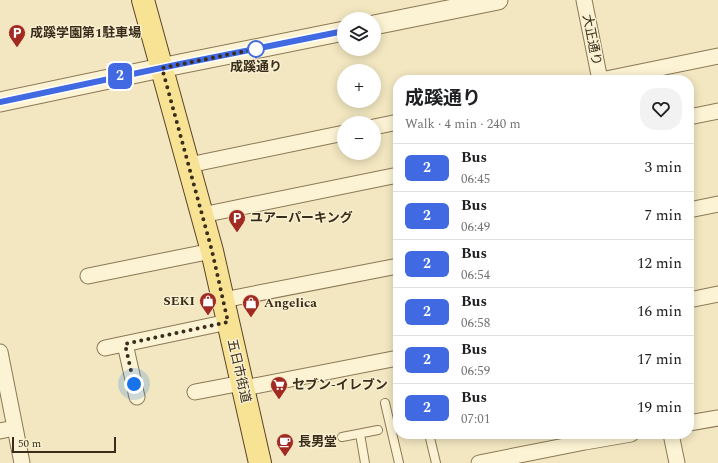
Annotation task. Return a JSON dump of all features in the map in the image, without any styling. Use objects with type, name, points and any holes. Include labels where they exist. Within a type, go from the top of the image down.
[{"type":"main road","name":"五日市街道","points":[[143,0],[212,251],[260,463]]},
{"type":"street","points":[[381,24],[498,0]]},
{"type":"street","name":"大正通り","points":[[584,0],[599,75]]},
{"type":"street","points":[[0,102],[337,32]]},
{"type":"street","points":[[625,75],[718,56]]},
{"type":"street","points":[[694,116],[718,111]]},
{"type":"street","points":[[381,126],[393,123]]},
{"type":"street","points":[[189,165],[337,134]]},
{"type":"street","points":[[202,215],[393,177]]},
{"type":"street","points":[[694,209],[718,204]]},
{"type":"street","points":[[88,276],[212,251]]},
{"type":"street","points":[[223,300],[393,267]]},
{"type":"street","points":[[694,299],[718,294]]},
{"type":"street","points":[[105,348],[228,322]]},
{"type":"street","points":[[125,344],[137,397]]},
{"type":"street","points":[[0,352],[7,430],[22,463]]},
{"type":"street","points":[[195,392],[393,359]]},
{"type":"street","points":[[694,423],[718,418]]},
{"type":"street","points":[[479,463],[582,439]]},
{"type":"street","points":[[672,439],[677,463]]},
{"type":"lane","points":[[385,404],[393,438]]},
{"type":"lane","points":[[342,437],[378,430]]},
{"type":"lane","points":[[360,434],[365,463]]},
{"type":"lane","points":[[393,439],[399,463]]},
{"type":"lane","points":[[430,439],[436,463]]},
{"type":"bus line","name":"2","points":[[0,102],[337,32]]},
{"type":"place","name":"成蹊学園第1駐車場","points":[[17,48]]},
{"type":"place","name":"成蹊通り","points":[[256,49]]},
{"type":"place","name":"ユアーパーキング","points":[[237,233]]},
{"type":"place","name":"SEKI","points":[[208,316]]},
{"type":"place","name":"Angelica","points":[[251,318]]},
{"type":"place","name":"セブン-イレブン","points":[[279,400]]},
{"type":"place","name":"長男堂","points":[[285,457]]},
{"type":"route","points":[[134,384],[125,344],[228,322],[212,251],[162,68],[256,49]]}]
